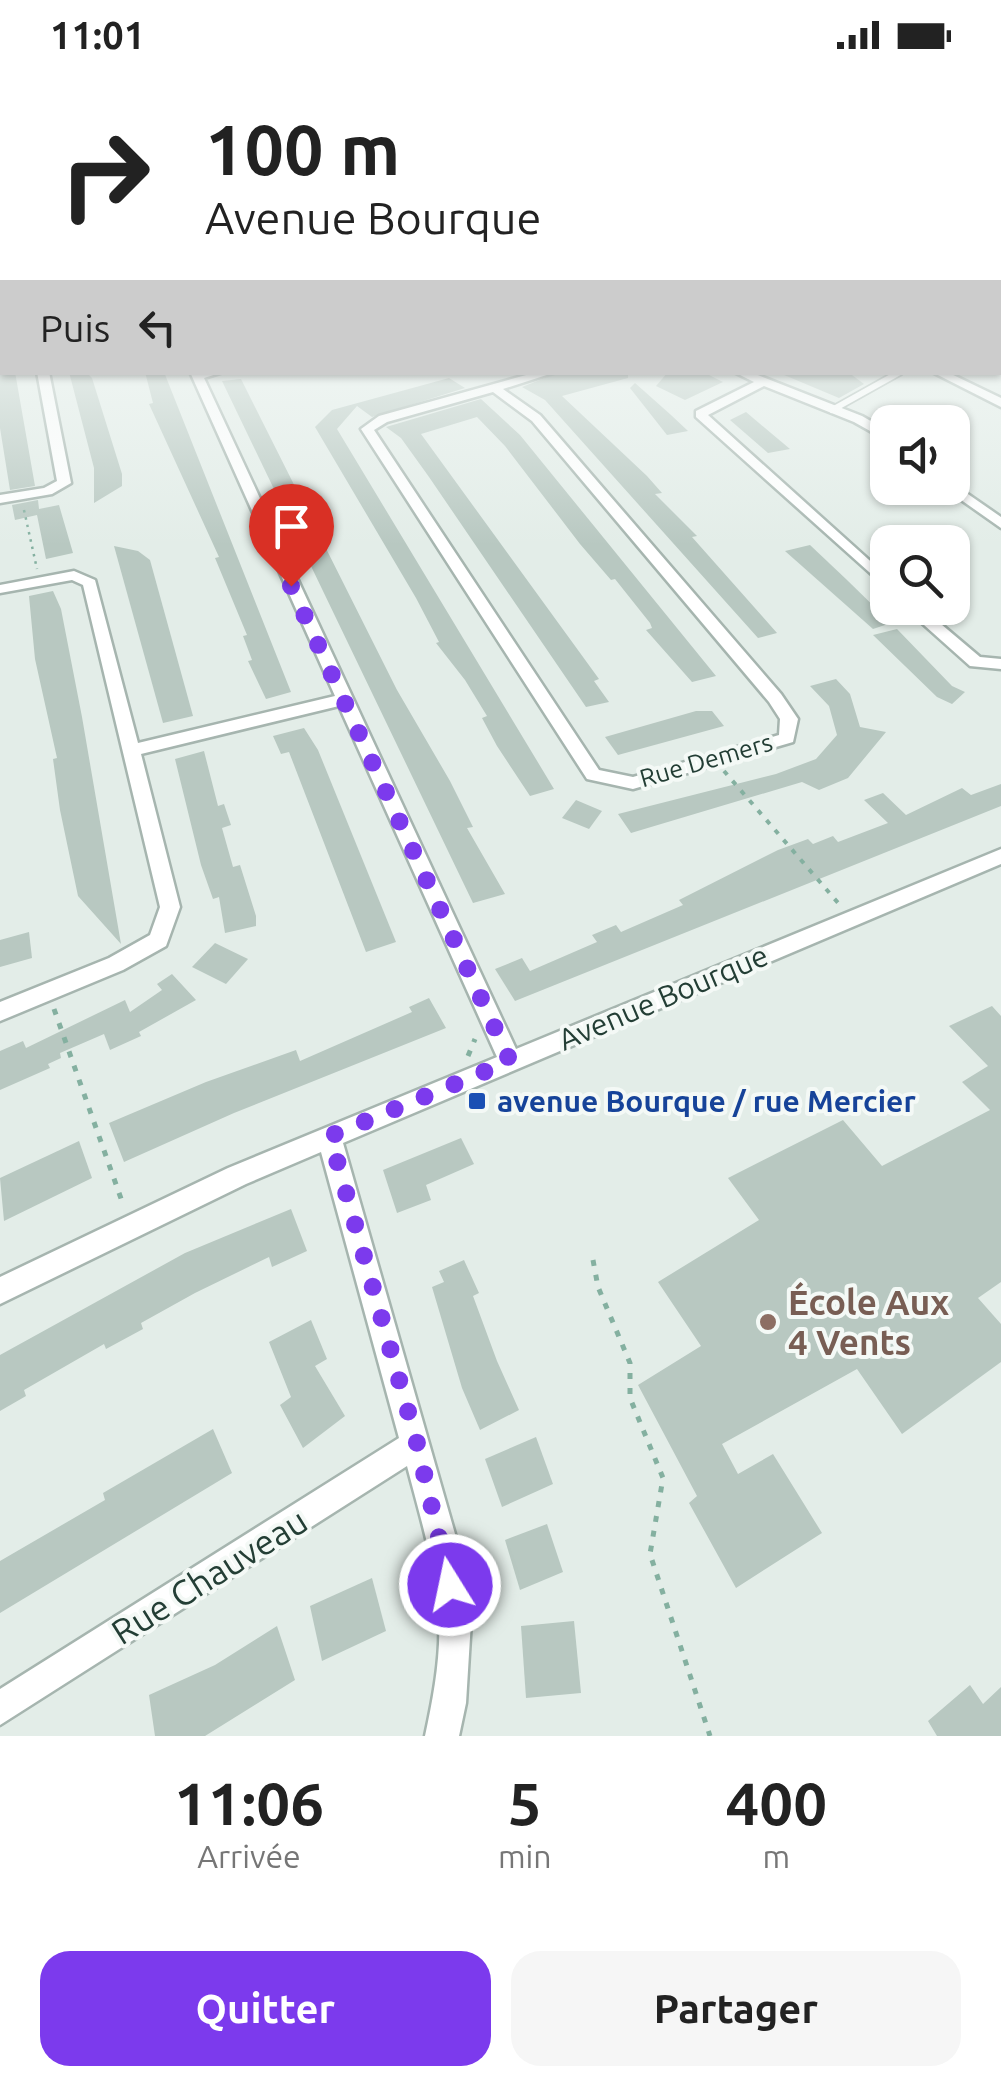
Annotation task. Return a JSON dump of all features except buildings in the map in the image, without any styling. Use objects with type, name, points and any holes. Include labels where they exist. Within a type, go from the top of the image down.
[{"type":"street","points":[[0,500],[64,483],[46,390]]},
{"type":"street","points":[[203,390],[341,700],[510,1061]]},
{"type":"street","name":"Rue Demers","points":[[493,390],[383,419],[367,429],[593,775],[633,783],[786,738],[790,719],[536,418],[497,390]]},
{"type":"street","points":[[748,390],[700,414],[870,569]]},
{"type":"street","points":[[782,390],[870,428]]},
{"type":"street","points":[[974,390],[1001,403]]},
{"type":"street","points":[[970,501],[1001,524]]},
{"type":"street","points":[[0,589],[74,575],[90,583],[170,907],[160,940],[116,964],[0,1012]]},
{"type":"street","points":[[932,625],[976,662],[1001,664]]},
{"type":"street","points":[[132,752],[341,700]]},
{"type":"street","name":"Avenue Bourque","points":[[0,1291],[131,1226],[330,1136],[1001,856]]},
{"type":"street","points":[[330,1136],[444,1548],[455,1621],[450,1703],[442,1736]]},
{"type":"street","name":"Rue Chauveau","points":[[0,1708],[417,1443]]},
{"type":"lane","points":[[832,410],[868,390]]},
{"type":"path","points":[[20,496],[39,580]]},
{"type":"path","points":[[714,760],[844,910]]},
{"type":"path","points":[[48,993],[131,1226]]},
{"type":"path","points":[[593,1260],[598,1287],[630,1363],[630,1398],[663,1478],[650,1554],[710,1736]]},
{"type":"place","name":"avenue Bourque / rue Mercier","points":[[477,1101]]},
{"type":"place","name":"École Aux 4 Vents","points":[[768,1322]]},
{"type":"route","points":[[291,586],[510,1061],[330,1136],[417,1443],[450,1585]]}]
